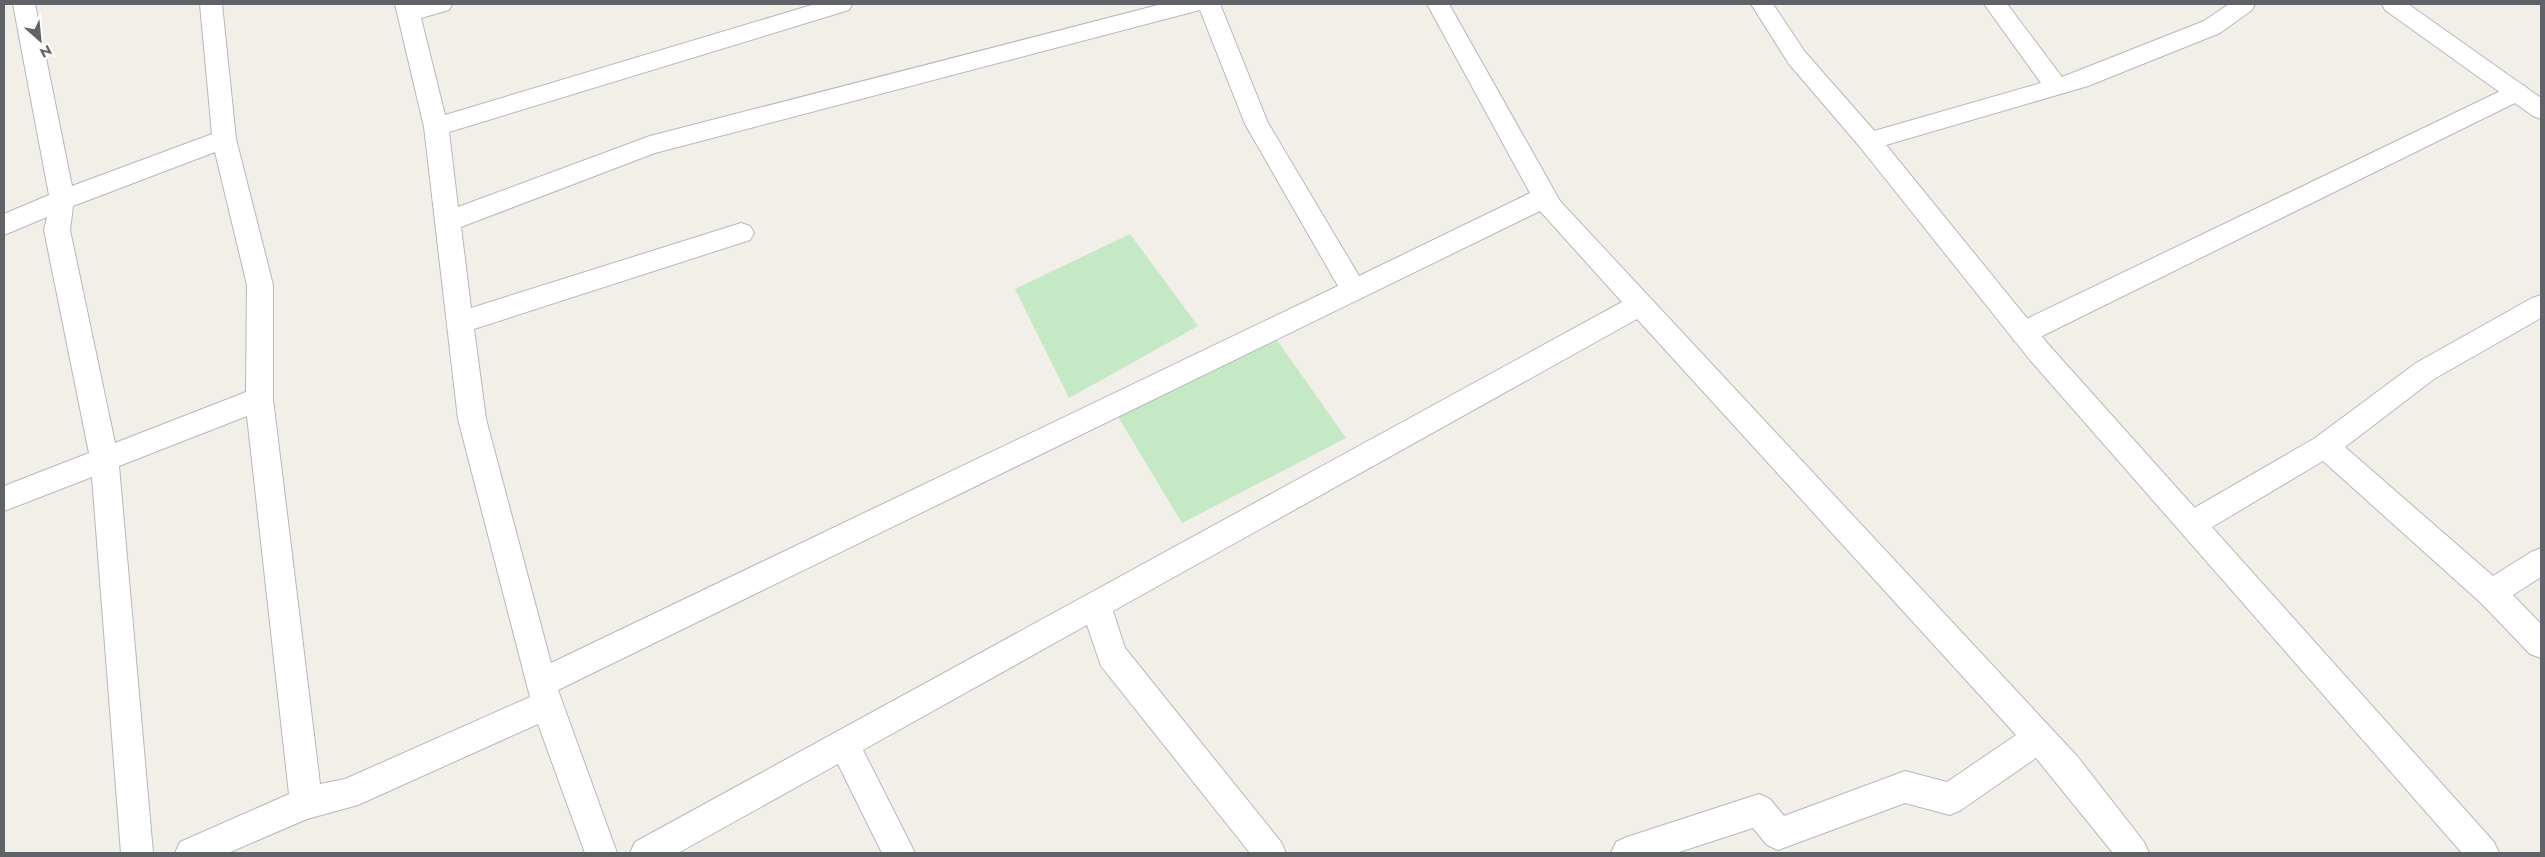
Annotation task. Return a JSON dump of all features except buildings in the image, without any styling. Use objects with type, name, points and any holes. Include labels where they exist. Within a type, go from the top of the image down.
[{"type":"street","points":[[24,4],[62,200],[57,230],[105,460],[137,853]]},
{"type":"street","points":[[211,4],[224,138],[260,285],[259,398],[306,803]]},
{"type":"street","points":[[441,4],[408,8],[436,126],[446,222],[472,419],[544,694],[601,853]]},
{"type":"street","points":[[436,126],[841,4]]},
{"type":"street","points":[[446,222],[650,145],[1192,4]]},
{"type":"street","points":[[1209,4],[1258,124],[1354,290]]},
{"type":"street","points":[[1438,4],[1551,208],[2066,767],[2133,853]]},
{"type":"street","points":[[1762,4],[1796,58],[1869,141],[2023,332],[2483,853]]},
{"type":"street","points":[[1995,4],[2057,87]]},
{"type":"street","points":[[1869,141],[2080,80],[2212,27],[2244,4]]},
{"type":"street","points":[[2392,4],[2541,110]]},
{"type":"street","points":[[2023,332],[2517,92]]},
{"type":"street","points":[[4,225],[62,200],[224,138]]},
{"type":"street","points":[[191,853],[306,803],[347,794],[1354,290],[1546,197]]},
{"type":"street","points":[[459,323],[741,233]]},
{"type":"street","points":[[646,853],[1639,305]]},
{"type":"street","points":[[2192,524],[2325,446],[2425,371],[2541,305]]},
{"type":"street","points":[[4,499],[259,398]]},
{"type":"street","points":[[2325,446],[2491,593],[2541,644]]},
{"type":"street","points":[[2491,593],[2541,561]]},
{"type":"street","points":[[1096,605],[1112,656],[1270,853]]},
{"type":"street","points":[[1626,853],[1759,810],[1778,834],[1905,787],[1950,798],[2038,738]]},
{"type":"street","points":[[844,744],[899,853]]},
{"type":"green space","points":[[1130,234],[1198,326],[1069,398],[1015,289]]},
{"type":"green space","points":[[1274,336],[1346,438],[1182,523],[1114,410]]}]
